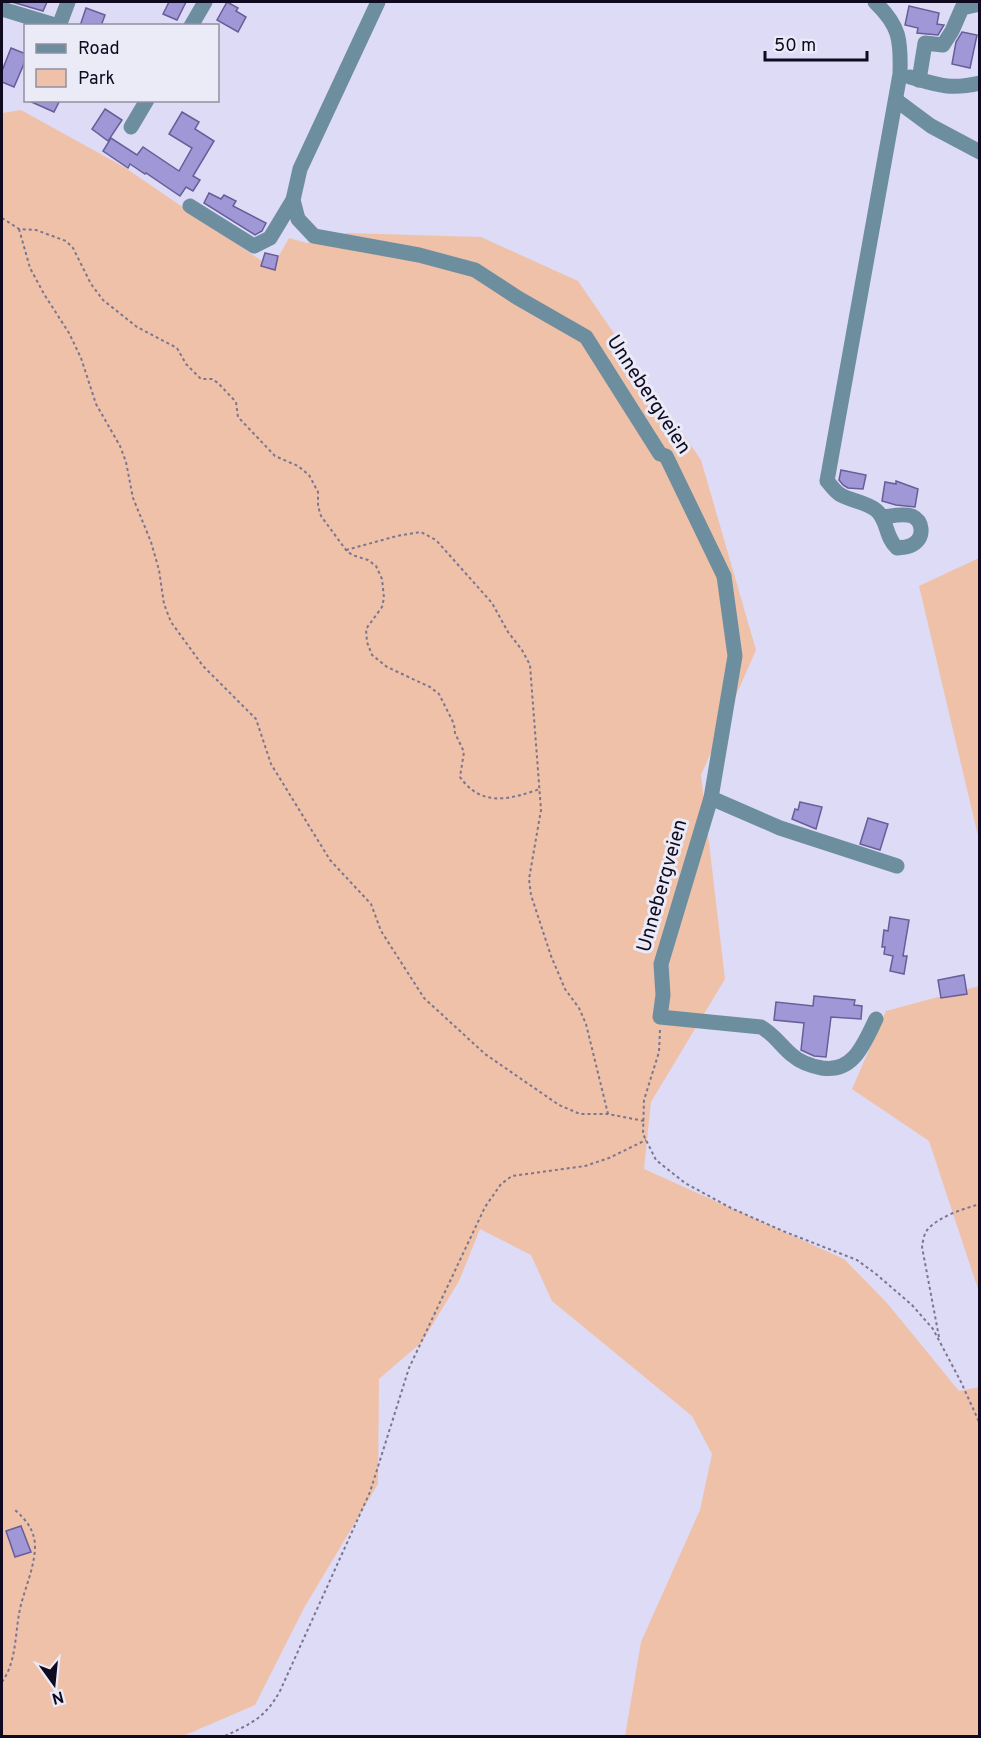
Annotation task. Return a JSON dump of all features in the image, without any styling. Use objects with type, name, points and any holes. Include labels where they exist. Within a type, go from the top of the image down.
[{"type":"street","points":[[60,24],[68,2]]},
{"type":"street","points":[[192,24],[205,2]]},
{"type":"street","points":[[190,207],[254,246],[270,238],[293,200],[300,169],[378,2]]},
{"type":"street","points":[[875,2],[893,24],[901,42],[900,74],[827,481],[839,494],[875,509],[884,518]]},
{"type":"street","points":[[919,80],[925,43],[943,45],[962,8],[980,4]]},
{"type":"street","points":[[2,9],[52,24]]},
{"type":"street","points":[[900,74],[938,85],[960,88],[980,83]]},
{"type":"street","points":[[896,100],[931,126],[980,152]]},
{"type":"street","points":[[131,127],[146,102]]},
{"type":"street","name":"Unnebergveien","points":[[293,200],[298,219],[314,236],[419,255],[475,270],[586,337],[660,454],[666,456],[724,576],[735,656],[711,798],[661,964],[663,995],[660,1017]]},
{"type":"street","points":[[711,798],[780,828],[897,866]]},
{"type":"street","points":[[660,1017],[761,1027],[802,1062],[833,1069],[846,1065],[854,1059],[876,1019]]},
{"type":"path","points":[[2,218],[19,229],[36,230],[66,241],[103,300],[138,327],[173,345],[186,364],[201,379],[212,379],[231,394],[237,406],[238,417],[275,456],[298,466],[309,476],[318,492],[321,516],[346,550],[376,566],[382,579],[384,598],[382,607],[366,629],[367,642],[372,655],[387,667],[430,687],[439,694],[454,724],[455,733],[464,752],[460,777],[467,786],[478,795],[497,799],[515,798],[540,789]]},
{"type":"path","points":[[19,229],[30,268],[69,333],[81,358],[96,404],[120,446],[126,462],[133,498],[151,542],[159,570],[164,604],[171,622],[203,666],[256,719],[271,764],[330,860],[371,904],[381,931],[424,998],[485,1054],[559,1105],[580,1114],[608,1114],[644,1120]]},
{"type":"path","points":[[346,550],[421,532],[436,540],[485,595],[530,665],[541,810],[529,879],[531,896],[556,967],[586,1024],[608,1114]]},
{"type":"path","points":[[660,1017],[659,1052],[644,1100],[643,1134],[656,1160],[685,1184],[731,1208],[783,1232],[857,1260],[912,1305],[940,1340],[980,1424]]},
{"type":"path","points":[[225,1737],[260,1717],[271,1706],[280,1691],[370,1492],[409,1368],[485,1207],[501,1184],[512,1176],[585,1166],[609,1158],[646,1140]]},
{"type":"path","points":[[940,1340],[922,1247],[925,1233],[927,1229],[940,1221],[965,1208],[980,1204]]},
{"type":"path","points":[[2,1682],[7,1674],[16,1645],[19,1613],[30,1578],[35,1545],[28,1522],[15,1510]]},
{"type":"green space","points":[[21,110],[124,167],[272,268],[289,238],[307,243],[347,233],[481,237],[578,281],[701,460],[756,650],[701,775],[725,979],[651,1102],[644,1169],[844,1259],[887,1303],[959,1391],[979,1387],[979,1736],[625,1736],[641,1642],[700,1510],[712,1454],[692,1416],[552,1301],[531,1255],[480,1229],[459,1281],[422,1342],[379,1379],[378,1484],[304,1608],[255,1705],[183,1736],[2,1736],[2,113]]},
{"type":"green space","points":[[979,558],[979,840],[919,586]]},
{"type":"green space","points":[[979,986],[979,1292],[929,1141],[852,1089],[886,1011]]},
{"type":"building","points":[[12,2],[47,2],[43,11]]},
{"type":"building","points":[[169,2],[186,2],[177,20],[163,14]]},
{"type":"building","points":[[227,2],[238,8],[236,11],[246,17],[238,32],[217,20]]},
{"type":"building","points":[[909,6],[939,13],[937,24],[944,25],[938,35],[917,33],[918,28],[905,25]]},
{"type":"building","points":[[86,8],[105,15],[102,24],[81,24]]},
{"type":"building","points":[[962,32],[977,35],[970,68],[952,64],[956,42]]},
{"type":"building","points":[[11,48],[24,53],[24,64],[14,87],[2,82],[2,71]]},
{"type":"building","points":[[32,102],[59,102],[54,112]]},
{"type":"building","points":[[105,109],[122,120],[108,141],[92,129]]},
{"type":"building","points":[[182,112],[199,122],[195,129],[214,141],[193,176],[200,180],[193,191],[186,187],[180,196],[146,173],[130,164],[128,168],[103,151],[111,138],[137,155],[143,147],[179,171],[192,148],[169,134]]},
{"type":"building","points":[[209,193],[221,199],[224,195],[236,201],[233,206],[266,223],[262,231],[255,235],[204,203]]},
{"type":"building","points":[[265,253],[278,256],[275,270],[261,266]]},
{"type":"building","points":[[841,470],[866,475],[863,489],[848,488],[843,485],[839,480]]},
{"type":"building","points":[[896,481],[918,489],[915,507],[882,501],[885,482],[896,484]]},
{"type":"building","points":[[800,802],[822,807],[816,829],[792,819]]},
{"type":"building","points":[[868,818],[888,824],[880,850],[860,844]]},
{"type":"building","points":[[890,917],[909,920],[903,956],[907,956],[904,974],[890,971],[893,956],[884,954],[885,947],[882,947],[884,930],[888,931]]},
{"type":"building","points":[[964,975],[967,994],[941,998],[938,980]]},
{"type":"building","points":[[814,996],[855,1000],[854,1005],[862,1006],[861,1019],[831,1017],[826,1057],[814,1056],[801,1050],[804,1023],[774,1020],[776,1002],[813,1006]]},
{"type":"building","points":[[21,1526],[31,1552],[15,1557],[6,1531]]}]
